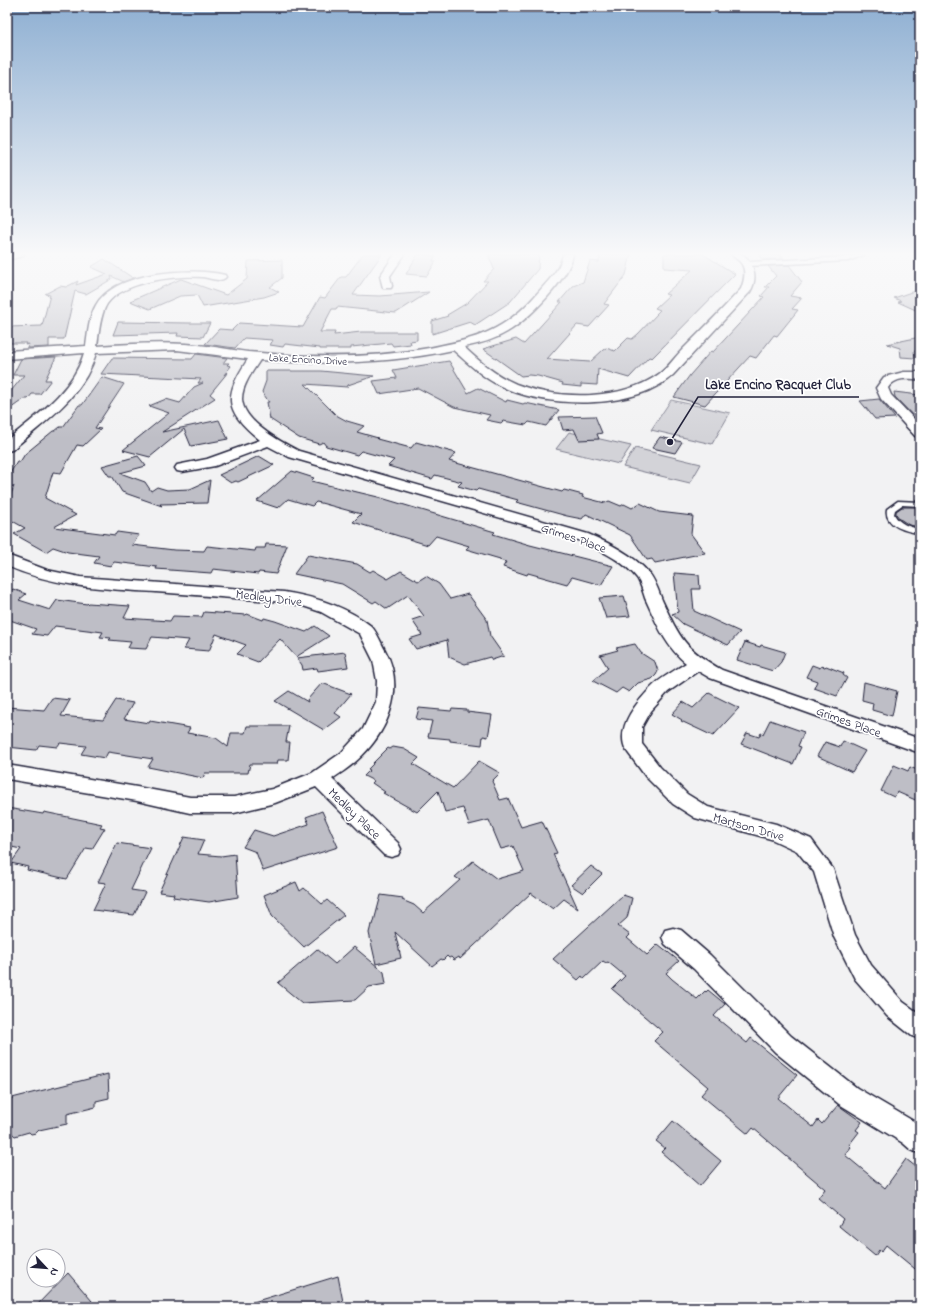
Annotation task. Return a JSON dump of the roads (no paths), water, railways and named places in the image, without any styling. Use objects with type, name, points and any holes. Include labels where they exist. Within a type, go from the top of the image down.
[{"type":"street","points":[[7,447],[47,412],[70,389],[85,368],[91,351],[91,338],[98,315]]},
{"type":"street","name":"Lake Encino Drive","points":[[7,354],[179,347],[256,356],[310,360],[362,361],[408,356],[455,346],[489,336],[508,327],[523,315]]},
{"type":"street","points":[[455,346],[493,377],[529,392],[555,397],[610,397],[638,391],[668,373],[722,315]]},
{"type":"street","name":"Grimes Place","points":[[256,356],[243,377],[236,399],[240,410],[257,431],[269,441],[294,454],[583,537],[612,550],[631,564],[644,577],[668,631],[682,651],[697,663],[716,674],[920,746]]},
{"type":"street","points":[[920,376],[890,378],[884,383],[882,388],[885,396],[920,432]]},
{"type":"street","points":[[182,468],[210,463],[269,441]]},
{"type":"street","name":"Medley Drive","points":[[7,560],[26,570],[56,578],[113,584],[284,597],[306,601],[327,608],[366,632],[382,660],[386,681],[385,702],[371,733],[348,758],[319,778],[275,796],[234,805],[190,805],[138,794],[7,772]]},
{"type":"street","name":"Martson Drive","points":[[697,663],[662,688],[644,707],[633,727],[633,745],[653,772],[680,799],[702,813],[776,832],[804,845],[823,869],[845,937],[863,972],[895,1009],[920,1028]]},
{"type":"street","name":"Medley Place","points":[[319,778],[391,849]]},
{"type":"street","points":[[673,937],[702,962],[784,1044],[848,1096],[912,1134],[920,1141]]},
{"type":"lane","points":[[920,504],[901,503],[891,509],[890,514],[892,519],[897,524],[920,532]]},
{"type":"place","name":"Lake Encino Racquet Club","points":[[670,442]]}]
